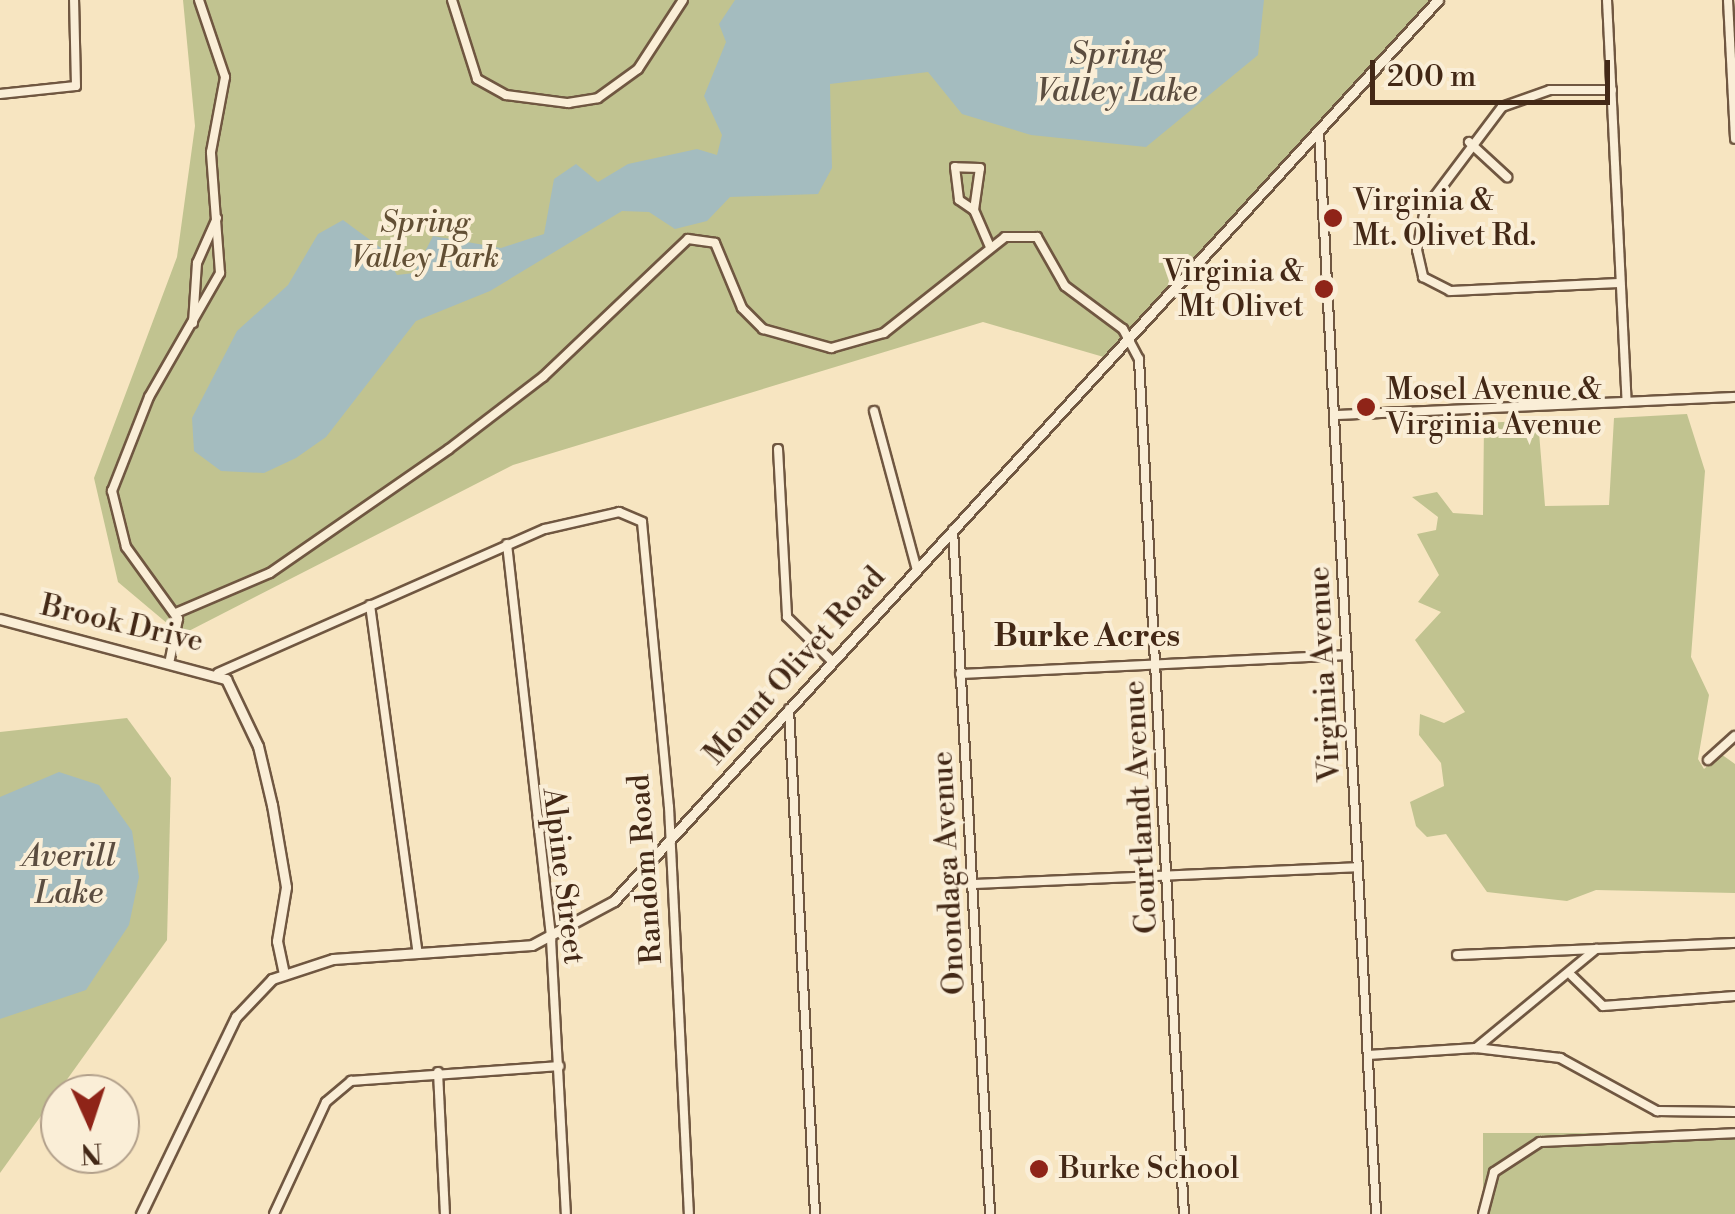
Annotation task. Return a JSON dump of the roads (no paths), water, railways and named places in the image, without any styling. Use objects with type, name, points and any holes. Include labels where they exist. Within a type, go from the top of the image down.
[{"type":"street","points":[[0,94],[76,86],[74,0]]},
{"type":"street","points":[[170,659],[181,635],[176,614],[126,546],[112,492],[149,397],[220,273],[211,152],[225,77],[199,0]]},
{"type":"street","points":[[452,0],[477,79],[506,95],[568,103],[598,98],[638,69],[683,0]]},
{"type":"street","points":[[1607,0],[1627,402]]},
{"type":"street","points":[[1728,0],[1735,138]]},
{"type":"street","name":"Mount Olivet Road","points":[[284,973],[550,939],[604,910],[1132,338],[1433,2]]},
{"type":"street","points":[[1612,90],[1515,100],[1469,142],[1421,215],[1417,250],[1428,282],[1466,292],[1620,284]]},
{"type":"street","name":"Virginia Avenue","points":[[1319,132],[1376,1214]]},
{"type":"street","points":[[1469,142],[1507,178]]},
{"type":"street","points":[[974,210],[959,200],[955,167],[980,168],[974,210],[990,247]]},
{"type":"street","points":[[193,323],[198,264],[217,218]]},
{"type":"street","points":[[176,614],[270,573],[450,449],[543,377],[688,240],[715,243],[742,308],[763,329],[831,348],[884,333],[990,247],[1014,234],[1037,237],[1065,286],[1132,338]]},
{"type":"street","name":"Courtlandt Avenue","points":[[1132,338],[1156,664],[1184,1214]]},
{"type":"street","points":[[1336,415],[1735,397]]},
{"type":"street","points":[[874,411],[917,570]]},
{"type":"street","points":[[778,449],[787,617],[833,662]]},
{"type":"street","name":"Random Road","points":[[507,544],[597,514],[642,522],[670,842],[689,1214]]},
{"type":"street","name":"Onondaga Avenue","points":[[953,530],[990,1214]]},
{"type":"street","points":[[218,674],[507,544]]},
{"type":"street","name":"Alpine Street","points":[[507,544],[550,939],[566,1214]]},
{"type":"street","points":[[370,605],[418,954]]},
{"type":"street","name":"Brook Drive","points":[[0,618],[218,674],[248,718],[272,806],[286,888],[277,941],[284,973]]},
{"type":"street","points":[[960,674],[1346,655]]},
{"type":"street","points":[[789,709],[815,1214]]},
{"type":"street","points":[[1708,760],[1735,736]]},
{"type":"street","points":[[973,884],[1358,867]]},
{"type":"street","points":[[1457,955],[1735,944]]},
{"type":"street","points":[[1476,1048],[1572,976],[1596,949]]},
{"type":"street","points":[[141,1214],[236,1016],[284,973]]},
{"type":"street","points":[[1572,976],[1603,1006],[1735,996]]},
{"type":"street","points":[[1368,1054],[1476,1048],[1560,1058],[1657,1111],[1735,1112]]},
{"type":"street","points":[[274,1214],[332,1094],[362,1077],[559,1066]]},
{"type":"street","points":[[438,1072],[445,1214]]},
{"type":"street","points":[[1483,1214],[1484,1195],[1494,1172],[1540,1142],[1735,1133]]},
{"type":"water","name":"Spring Valley Lake","points":[[735,0],[1264,0],[1258,55],[1146,147],[1031,135],[962,114],[928,72],[830,84],[832,168],[818,194],[730,197],[707,221],[675,229],[649,212],[622,211],[490,291],[416,321],[326,437],[296,458],[264,473],[221,471],[194,451],[192,418],[237,331],[288,285],[318,234],[343,220],[381,248],[397,275],[414,273],[433,236],[501,248],[544,234],[554,179],[576,164],[598,182],[628,164],[697,149],[717,155],[722,135],[704,96],[726,42],[719,24]]},
{"type":"water","name":"Averill Lake","points":[[59,772],[99,785],[132,831],[139,877],[129,925],[86,990],[0,1019],[0,797]]},
{"type":"place","name":"Virginia & Mt. Olivet Rd.","points":[[1333,218]]},
{"type":"place","name":"Virginia & Mt Olivet","points":[[1324,289]]},
{"type":"place","name":"Mosel Avenue & Virginia Avenue","points":[[1366,407]]},
{"type":"place","name":"Burke School","points":[[1039,1169]]},
{"type":"district","name":"Burke Acres","points":[[1087,636]]},
{"type":"park label","name":"Spring Valley Park","points":[[425,240]]}]
